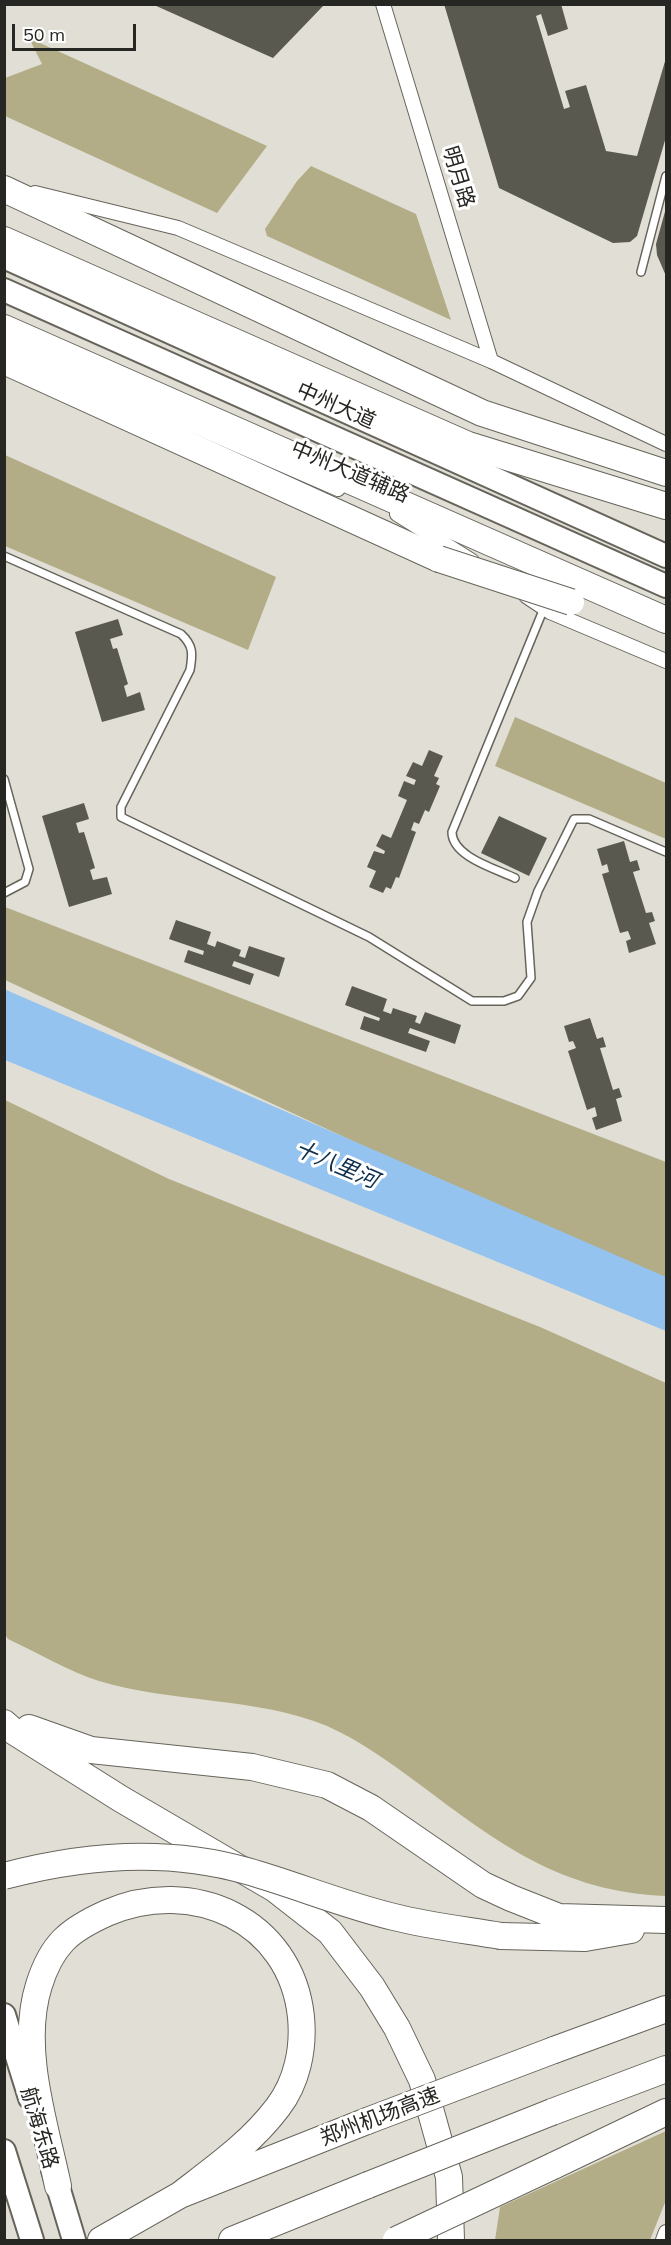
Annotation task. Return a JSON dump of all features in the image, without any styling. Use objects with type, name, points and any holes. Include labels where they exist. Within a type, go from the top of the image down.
[{"type":"highway","points":[[4,187],[482,413],[666,473]]},
{"type":"highway","name":"中州大道","points":[[4,240],[468,445],[666,506]]},
{"type":"highway","points":[[4,328],[666,622]]},
{"type":"highway","points":[[4,361],[439,559],[571,602],[666,622]]},
{"type":"highway","points":[[4,1715],[33,1730],[91,1750],[252,1767],[327,1785],[371,1808],[483,1885],[559,1917],[666,1922]]},
{"type":"highway","points":[[4,1723],[13,1731],[121,1799],[275,1889],[330,1932],[372,1987],[397,2028],[422,2080],[449,2177],[451,2241]]},
{"type":"highway","points":[[4,1876],[55,1862],[87,1858],[133,1857],[185,1860],[245,1870],[394,1917],[501,1936],[585,1938],[666,1922]]},
{"type":"highway","points":[[58,2186],[30,2046],[39,1985],[58,1943],[84,1924],[127,1905],[162,1898],[179,1898],[214,1906],[245,1922],[259,1933],[281,1960],[290,1976],[300,2009],[302,2027],[296,2070],[278,2107],[242,2147],[180,2195]]},
{"type":"highway","name":"郑州机场高速","points":[[101,2241],[180,2195],[368,2121],[666,2009]]},
{"type":"highway","points":[[232,2241],[552,2112],[666,2069]]},
{"type":"highway","points":[[396,2241],[666,2112]]},
{"type":"main road","name":"中州大道","points":[[4,257],[666,556]]},
{"type":"main road","name":"中州大道","points":[[4,290],[666,586]]},
{"type":"main road","name":"航海东路","points":[[4,2015],[74,2241]]},
{"type":"main road","name":"航海东路","points":[[4,2151],[32,2241]]},
{"type":"street","points":[[385,11],[397,4]]},
{"type":"street","name":"明月路","points":[[385,11],[492,361]]},
{"type":"street","points":[[4,187],[178,228],[492,361],[666,444]]},
{"type":"street","name":"中州大道辅路","points":[[4,343],[408,519],[544,608],[666,661]]},
{"type":"street","points":[[663,2241],[666,2232]]},
{"type":"lane","points":[[641,272],[666,176]]},
{"type":"lane","points":[[4,556],[181,634],[190,642],[193,653],[190,670],[121,807],[121,817],[369,937],[472,1001],[504,1002],[518,996],[531,978],[527,922],[538,891],[574,819],[589,819],[666,852]]},
{"type":"lane","points":[[515,878],[462,852],[452,839],[452,832],[544,608]]},
{"type":"lane","points":[[4,779],[30,869],[26,882],[4,892]]},
{"type":"shaded area","points":[[29,38],[267,146],[217,213],[5,116],[5,78],[42,64]]},
{"type":"shaded area","points":[[311,166],[416,214],[451,320],[267,236],[265,229],[297,181]]},
{"type":"shaded area","points":[[5,455],[276,577],[248,650],[5,546]]},
{"type":"shaded area","points":[[515,717],[666,783],[666,839],[495,766]]},
{"type":"shaded area","points":[[5,907],[666,1162],[666,1286],[5,980]]},
{"type":"shaded area","points":[[5,1100],[169,1179],[540,1327],[666,1383],[666,1896],[595,1885],[563,1875],[534,1861],[477,1826],[374,1752],[327,1726],[272,1710],[155,1693],[99,1681],[64,1667],[8,1639],[4,1633]]},
{"type":"shaded area","points":[[666,2131],[666,2200],[650,2240],[495,2240],[500,2207]]},
{"type":"water","name":"十八里河","points":[[4,989],[666,1277],[666,1331],[5,1060]]},
{"type":"building","points":[[444,4],[561,4],[568,29],[548,36],[541,14],[536,16],[564,109],[570,107],[565,91],[586,85],[606,151],[637,156],[666,58],[666,137],[637,236],[630,242],[613,243],[499,188]]},
{"type":"building","points":[[154,5],[324,5],[273,58]]},
{"type":"building","points":[[666,208],[666,276],[657,255],[656,244]]},
{"type":"building","points":[[118,619],[123,635],[110,639],[113,649],[117,648],[128,684],[124,686],[127,697],[140,692],[145,710],[102,722],[75,632]]},
{"type":"building","points":[[429,750],[443,756],[434,776],[439,778],[436,784],[440,786],[429,812],[425,810],[419,824],[414,822],[411,830],[416,832],[399,878],[396,877],[391,889],[386,887],[383,893],[369,887],[376,871],[367,867],[374,851],[384,854],[385,851],[376,846],[382,834],[391,838],[407,800],[398,796],[404,781],[414,785],[416,780],[406,776],[413,762],[422,766]]},
{"type":"building","points":[[84,803],[89,819],[76,823],[79,833],[84,832],[95,868],[90,870],[93,880],[107,877],[112,894],[69,907],[42,816]]},
{"type":"building","points":[[499,816],[547,838],[529,876],[481,853]]},
{"type":"building","points":[[624,841],[630,862],[637,860],[640,870],[633,872],[646,913],[652,912],[655,921],[649,923],[656,944],[629,953],[626,941],[631,939],[628,931],[620,933],[602,874],[609,872],[607,864],[602,866],[597,849]]},
{"type":"building","points":[[176,920],[211,932],[207,944],[215,947],[217,941],[241,950],[239,956],[245,958],[249,946],[285,958],[279,977],[234,961],[232,966],[254,974],[250,985],[184,962],[188,950],[203,955],[204,951],[169,939]]},
{"type":"building","points":[[352,986],[387,999],[383,1011],[391,1014],[393,1008],[417,1016],[415,1022],[420,1024],[425,1012],[461,1025],[455,1044],[410,1028],[408,1033],[430,1041],[426,1052],[360,1029],[364,1016],[379,1021],[380,1018],[345,1005]]},
{"type":"building","points":[[590,1018],[597,1039],[603,1037],[606,1047],[600,1048],[613,1090],[619,1088],[622,1097],[616,1099],[622,1121],[596,1130],[592,1118],[597,1116],[595,1107],[587,1110],[568,1051],[576,1048],[573,1041],[569,1042],[564,1026]]}]
